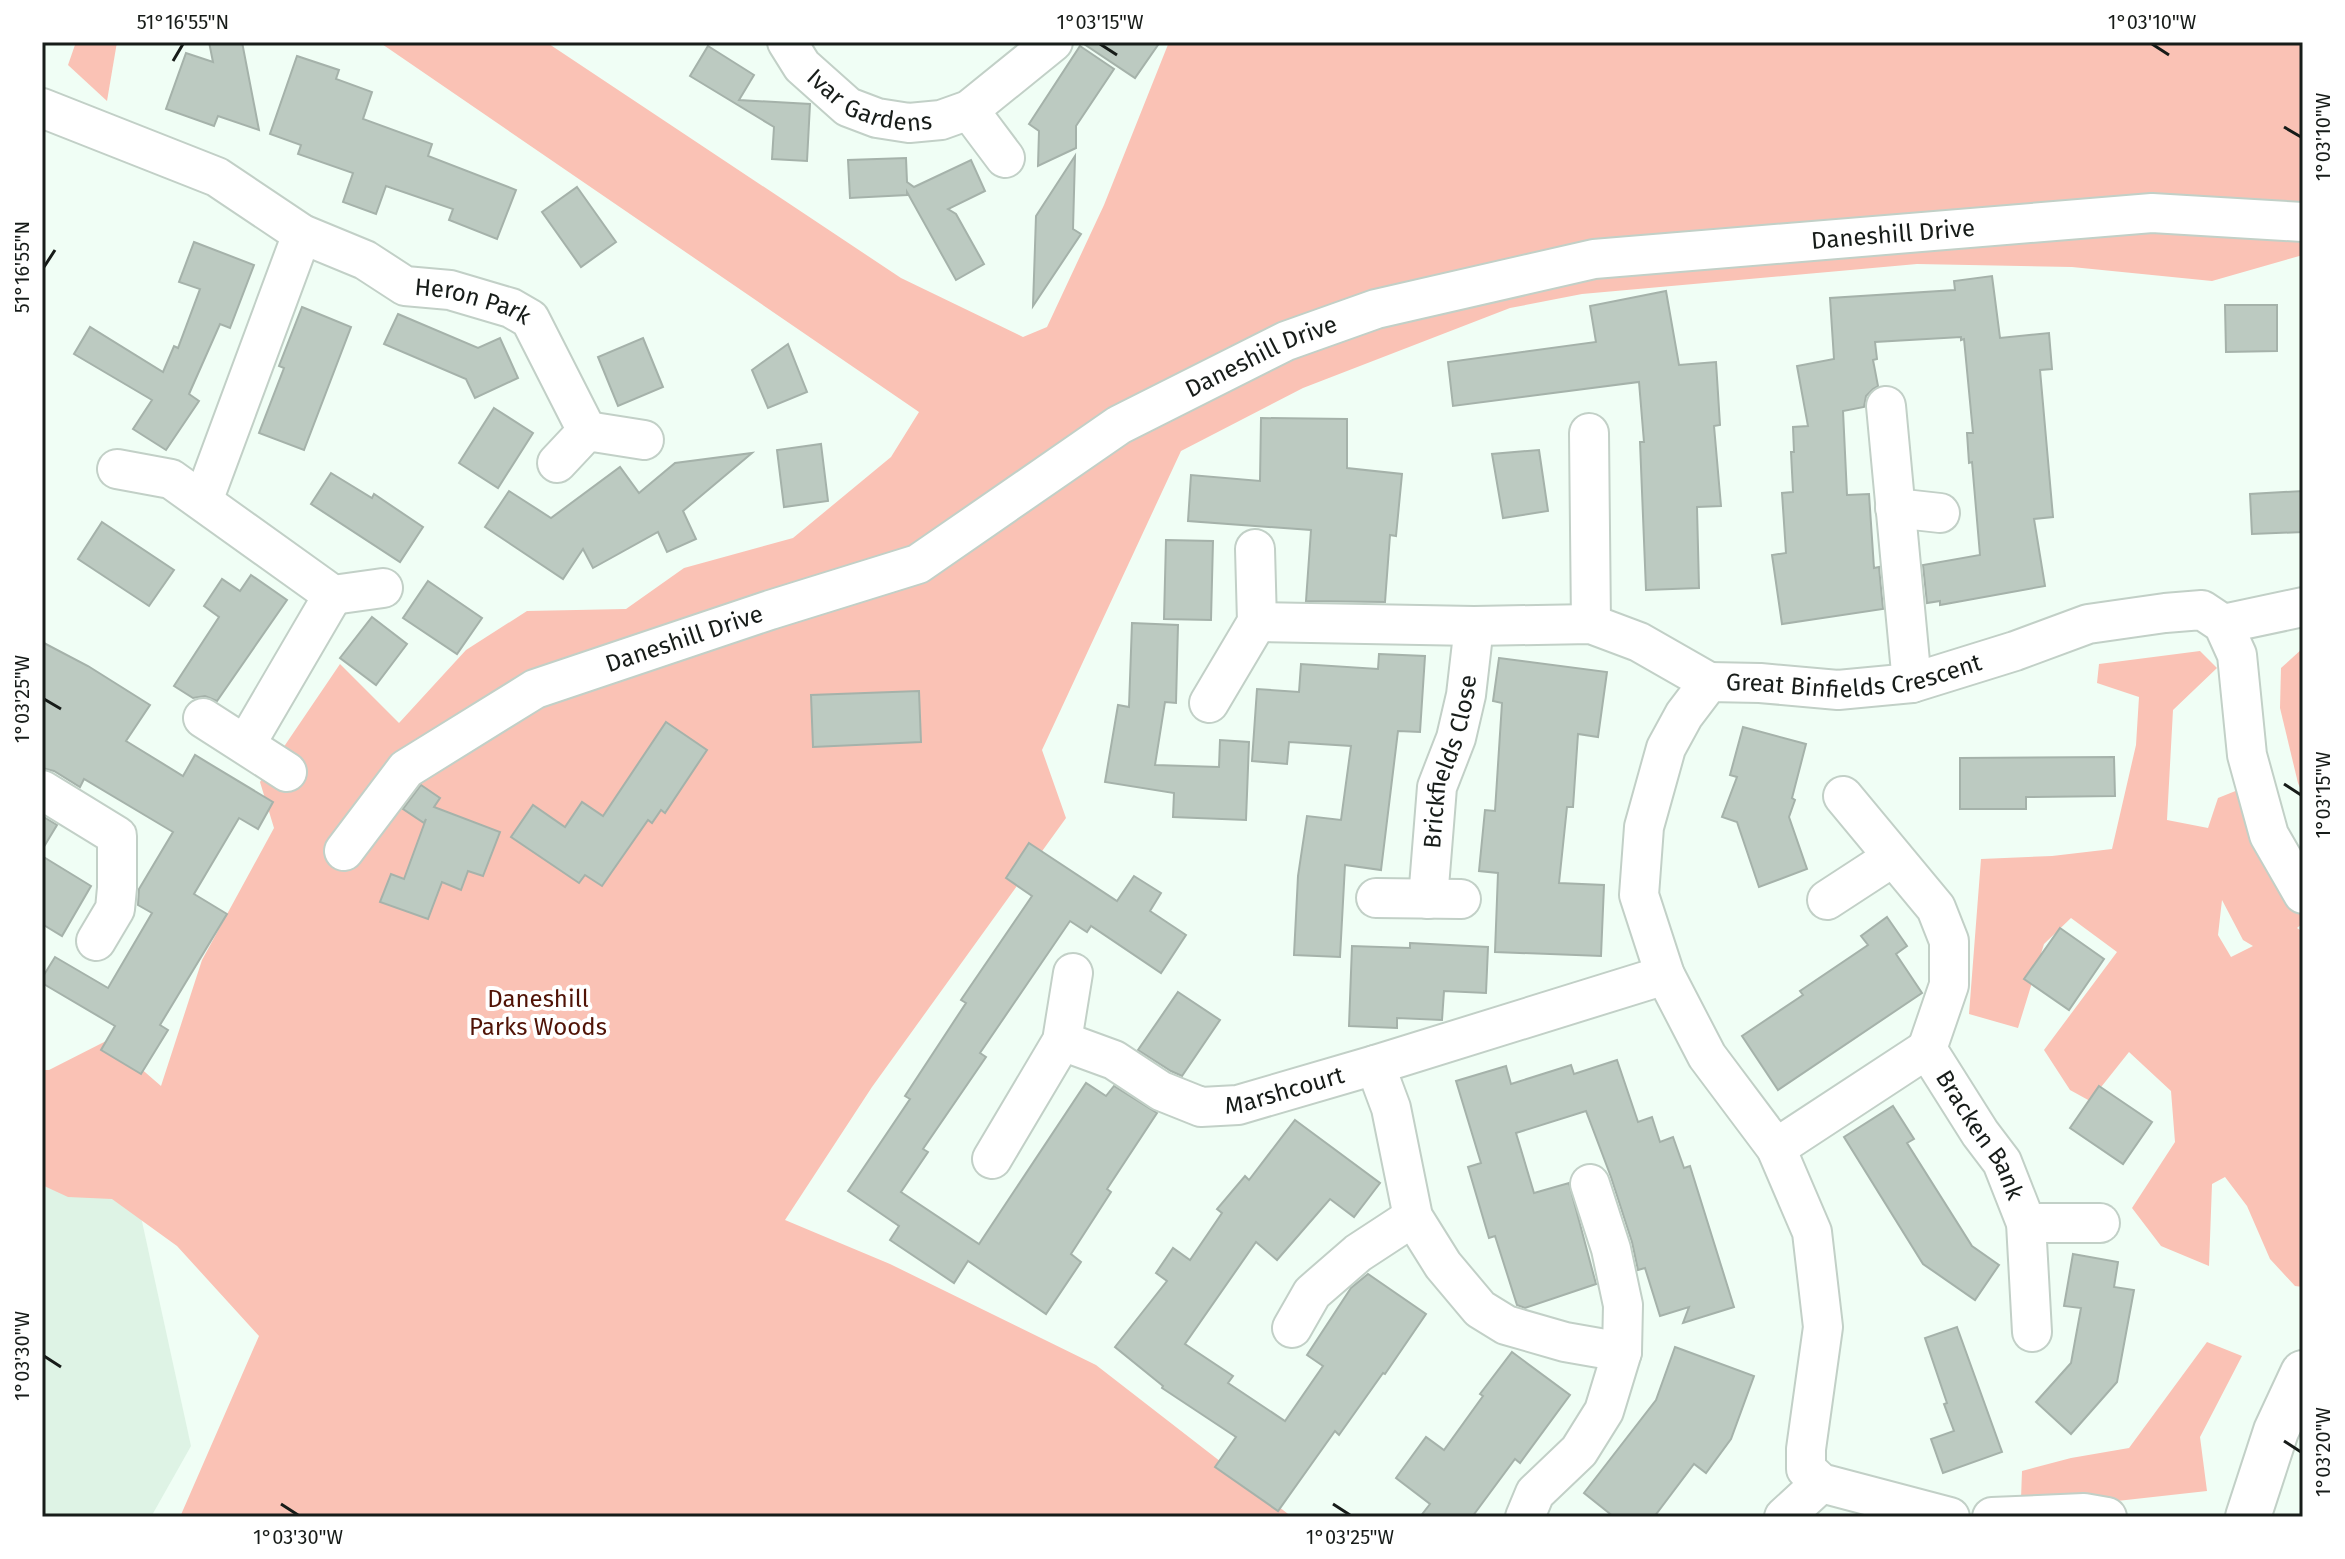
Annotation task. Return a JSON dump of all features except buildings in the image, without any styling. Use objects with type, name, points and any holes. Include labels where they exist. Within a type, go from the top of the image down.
[{"type":"street","name":"Ivar Gardens","points":[[787,42],[802,66],[848,107],[877,118],[909,123],[941,120],[969,110],[1053,42]]},
{"type":"street","name":"Heron Park","points":[[42,108],[217,177],[302,234],[365,260],[405,286],[450,290],[511,308],[530,319],[587,431]]},
{"type":"street","name":"Ivar Gardens","points":[[969,110],[1005,158]]},
{"type":"street","name":"Daneshill Drive","points":[[344,851],[406,769],[535,689],[918,564],[1119,425],[1286,341],[1376,309],[1594,259],[2152,213],[2303,222]]},
{"type":"street","points":[[203,501],[302,234]]},
{"type":"street","points":[[1886,406],[1912,683]]},
{"type":"street","points":[[557,463],[587,431],[644,440]]},
{"type":"street","points":[[1589,433],[1591,624]]},
{"type":"street","points":[[117,469],[171,479],[333,595],[383,588]]},
{"type":"street","points":[[1895,508],[1940,513]]},
{"type":"street","points":[[1209,703],[1257,622],[1255,549]]},
{"type":"street","points":[[246,744],[333,595]]},
{"type":"street","points":[[2303,607],[2223,624],[2237,655],[2247,755],[2269,835],[2303,894]]},
{"type":"street","name":"Great Binfields Crescent","points":[[1821,1483],[1806,1469],[1823,1327],[1812,1232],[1776,1148],[1707,1056],[1665,975],[1639,895],[1644,827],[1666,748],[1684,715],[1709,682],[1838,690],[1912,683],[2088,624],[2202,610],[2223,624]]},
{"type":"street","points":[[1257,622],[1474,626],[1591,624],[1639,642],[1709,682]]},
{"type":"street","name":"Brickfields Close","points":[[1376,898],[1445,899],[1437,787],[1456,738],[1466,695],[1474,626]]},
{"type":"street","points":[[203,718],[287,772]]},
{"type":"street","points":[[42,790],[117,836],[115,909],[96,941]]},
{"type":"street","name":"Bracken Bank","points":[[1776,1148],[1927,1049],[1949,985],[1949,941],[1936,908],[1843,796]]},
{"type":"street","points":[[1827,900],[1893,857]]},
{"type":"street","points":[[992,1159],[1062,1041],[1073,973]]},
{"type":"street","name":"Marshcourt","points":[[1062,1041],[1114,1060],[1161,1091],[1201,1107],[1238,1105],[1665,975]]},
{"type":"street","name":"Bracken Bank","points":[[1927,1049],[2002,1162],[2026,1223],[2032,1332]]},
{"type":"street","name":"Marshcourt","points":[[1375,1065],[1391,1108],[1413,1217],[1443,1265],[1480,1309],[1506,1325],[1565,1342],[1622,1352]]},
{"type":"street","points":[[1525,1517],[1535,1493],[1579,1451],[1604,1411],[1622,1352],[1623,1305],[1611,1249],[1590,1184]]},
{"type":"street","points":[[1292,1328],[1312,1293],[1358,1253],[1413,1217]]},
{"type":"street","name":"Bracken Bank","points":[[2026,1223],[2100,1223]]},
{"type":"street","points":[[2248,1517],[2276,1431],[2303,1373]]},
{"type":"street","points":[[1784,1517],[1821,1483],[1950,1517]]},
{"type":"street","points":[[1992,1517],[2084,1513],[2107,1517]]},
{"type":"shaded area","points":[[42,1083],[121,1125],[191,1446],[151,1517],[42,1517]]},
{"type":"green space","points":[[76,42],[117,42],[107,101],[68,65]]},
{"type":"green space","name":"Daneshill Parks Woods","points":[[379,42],[546,42],[901,278],[1023,337],[1047,327],[1104,205],[1169,42],[2303,42],[2303,255],[2212,281],[2072,267],[1917,264],[1582,294],[1510,308],[1303,388],[1181,451],[1042,750],[1066,818],[872,1087],[785,1220],[890,1264],[1096,1365],[1292,1517],[180,1517],[259,1336],[177,1246],[112,1199],[68,1197],[42,1185],[42,1070],[49,1070],[108,1040],[161,1086],[202,960],[274,828],[260,782],[340,664],[399,723],[466,650],[527,611],[626,609],[684,568],[793,538],[891,457],[919,412]]},
{"type":"green space","points":[[2303,648],[2303,795],[2280,708],[2281,668]]},
{"type":"green space","points":[[2200,651],[2217,668],[2173,710],[2167,820],[2208,828],[2218,798],[2238,790],[2303,896],[2303,923],[2297,928],[2303,932],[2303,1287],[2295,1286],[2270,1259],[2247,1206],[2225,1177],[2212,1184],[2209,1266],[2161,1246],[2132,1208],[2175,1142],[2171,1091],[2129,1052],[2090,1101],[2070,1090],[2044,1050],[2117,952],[2071,918],[2044,944],[2018,1028],[1969,1014],[1981,859],[2052,856],[2112,849],[2136,745],[2139,697],[2097,683],[2099,664]],"holes":[[[2222,900],[2243,940],[2253,946],[2231,957],[2218,935]]]},
{"type":"green space","points":[[2207,1342],[2242,1356],[2200,1437],[2207,1491],[2117,1501],[2021,1499],[2022,1471],[2071,1458],[2129,1448]]}]
